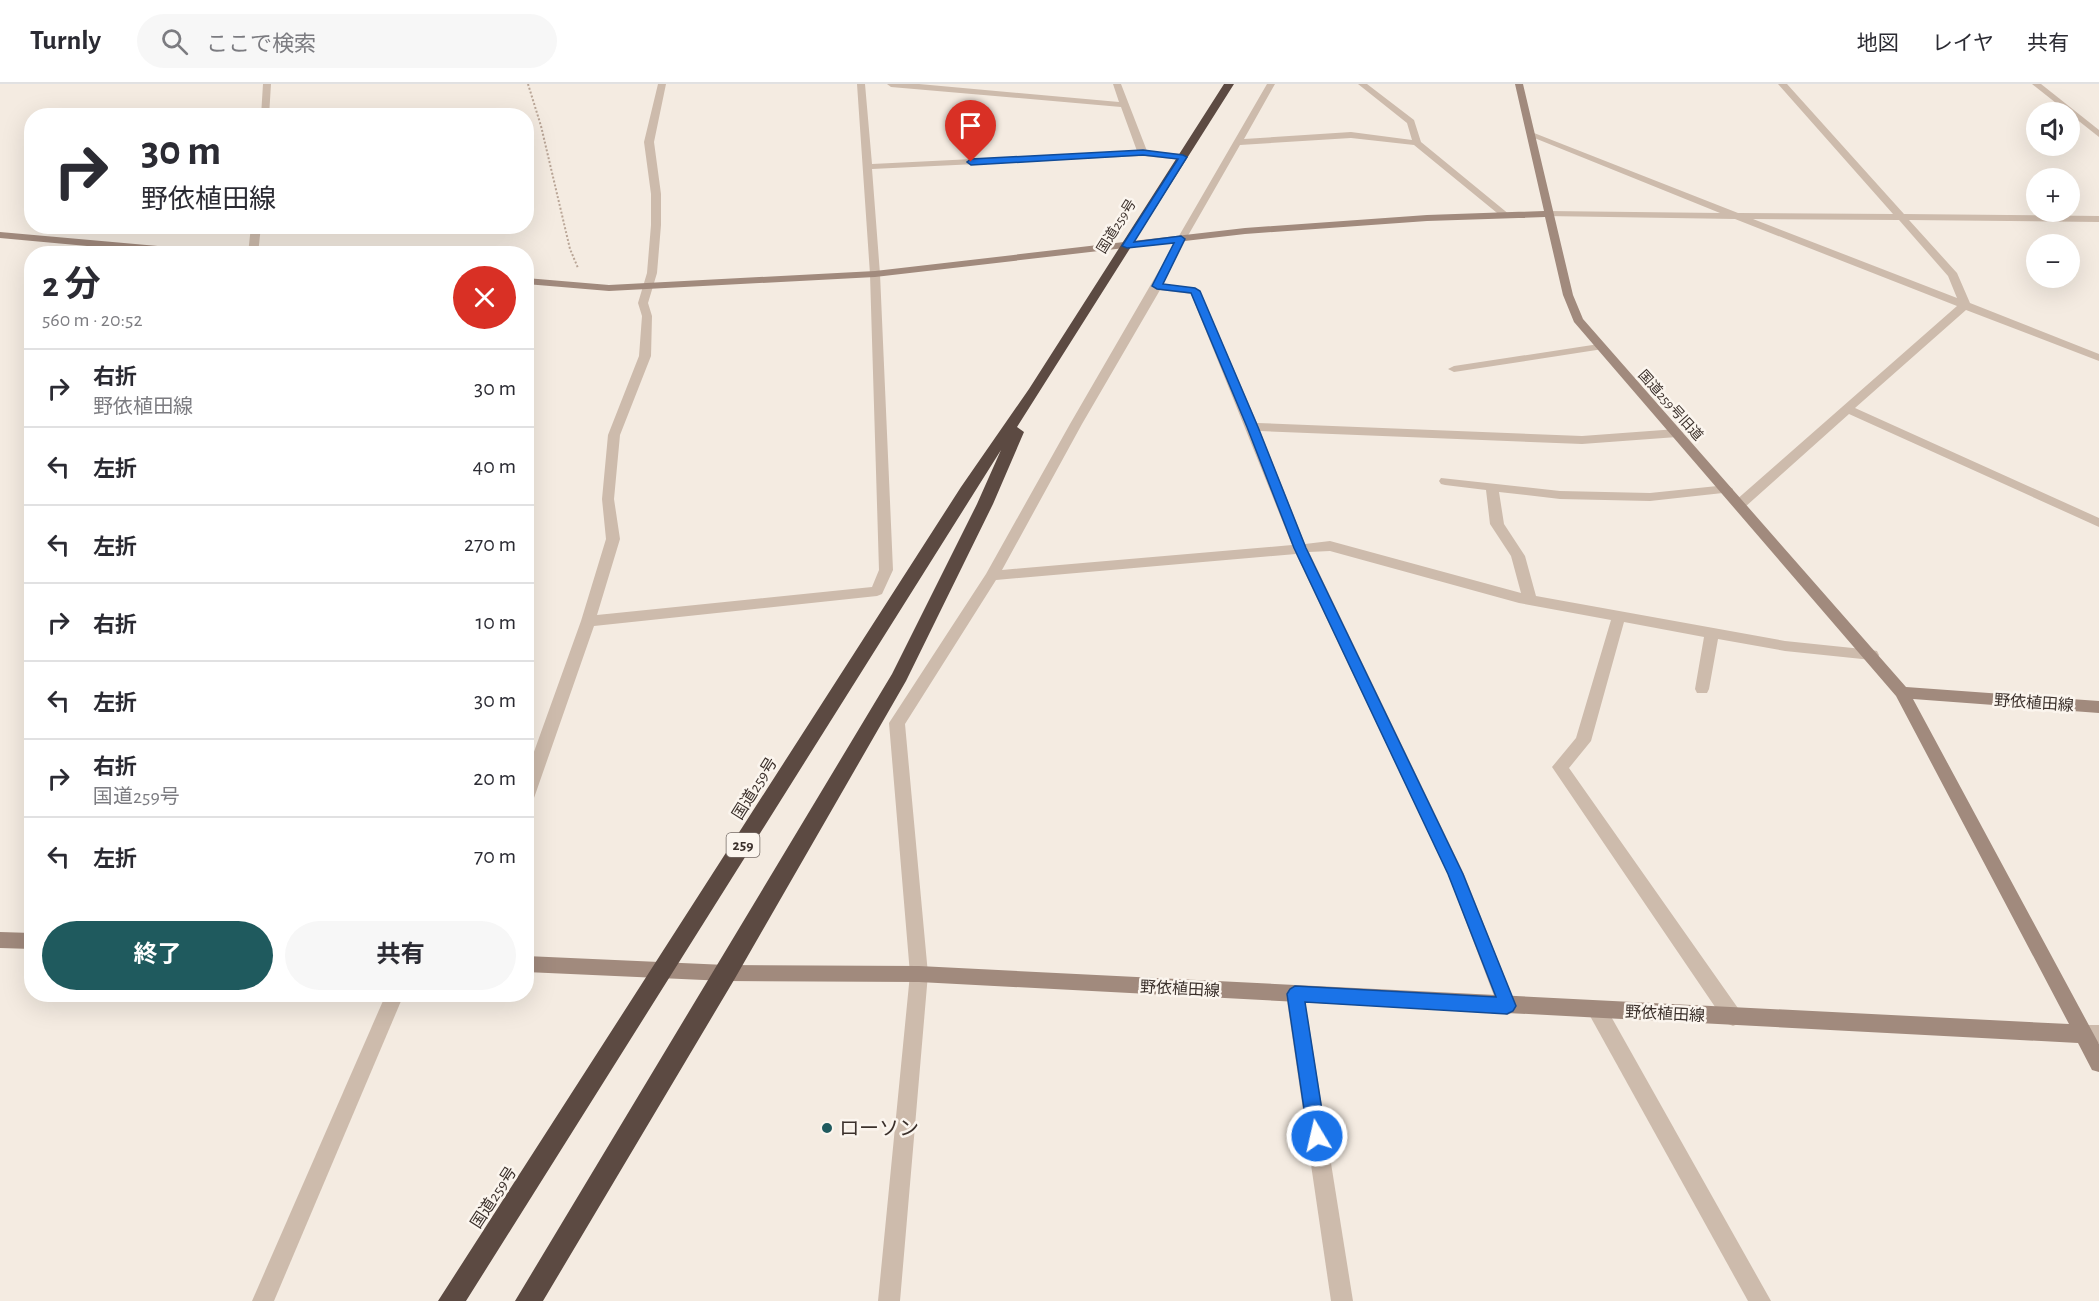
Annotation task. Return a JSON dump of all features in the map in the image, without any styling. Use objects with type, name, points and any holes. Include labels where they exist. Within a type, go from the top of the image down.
[{"type":"highway","name":"国道259号","points":[[451,1301],[665,969],[966,491],[1036,389],[1229,84]]},
{"type":"highway","name":"国道259号","points":[[528,1301],[726,973],[900,676],[985,504],[1036,389]]},
{"type":"street","points":[[266,108],[267,84]]},
{"type":"street","points":[[534,775],[588,621],[613,539],[608,499],[614,435],[645,356],[647,316],[643,303],[653,264],[656,204],[649,142],[662,84]]},
{"type":"street","points":[[854,84],[867,84]]},
{"type":"street","points":[[588,621],[877,591],[886,570],[875,274],[861,84]]},
{"type":"street","points":[[891,84],[1124,105]]},
{"type":"street","points":[[1118,84],[1143,153]]},
{"type":"street","points":[[889,1301],[919,974],[897,723],[992,576],[1076,424],[1271,84]]},
{"type":"street","points":[[1363,84],[1411,122],[1418,143],[1504,215]]},
{"type":"street","name":"国道259号旧道","points":[[1520,84],[1548,214],[1568,295],[1578,320],[1599,347],[1727,489],[1902,692]]},
{"type":"street","points":[[1782,84],[1953,275],[1965,305]]},
{"type":"street","points":[[2036,84],[2099,134]]},
{"type":"street","points":[[1239,142],[1351,135],[1418,143]]},
{"type":"street","points":[[1531,135],[2099,358]]},
{"type":"street","points":[[866,167],[1143,153],[1183,157]]},
{"type":"street","points":[[534,282],[609,288],[875,274],[1245,231],[1504,215],[2099,219]]},
{"type":"street","points":[[0,235],[124,246]]},
{"type":"street","points":[[1157,286],[1195,291],[1300,548],[1456,874],[1507,1006]]},
{"type":"street","points":[[1740,504],[1965,305]]},
{"type":"street","points":[[1454,369],[1599,347]]},
{"type":"street","points":[[1847,409],[2099,524]]},
{"type":"street","points":[[1252,427],[1581,440],[1677,433]]},
{"type":"street","points":[[1445,481],[1560,495],[1650,496],[1727,489]]},
{"type":"street","points":[[1492,487],[1497,524],[1518,556],[1530,600]]},
{"type":"street","points":[[992,576],[1330,546],[1530,600],[1785,646],[1872,655]]},
{"type":"street","points":[[1619,616],[1583,741],[1560,767],[1733,1017]]},
{"type":"street","points":[[1702,689],[1712,632]]},
{"type":"street","points":[[1902,692],[2091,1034],[2099,1063]]},
{"type":"street","name":"野依植田線","points":[[1902,692],[2099,707]]},
{"type":"street","points":[[0,940],[24,941]]},
{"type":"street","name":"野依植田線","points":[[534,964],[726,973],[919,974],[1507,1006],[2091,1034]]},
{"type":"street","points":[[1295,994],[1342,1301]]},
{"type":"street","points":[[263,1301],[392,1002]]},
{"type":"street","points":[[1598,1010],[1760,1301]]},
{"type":"path","points":[[528,84],[541,126],[570,249],[584,286]]},
{"type":"place","name":"ローソン","points":[[827,1128]]},
{"type":"route","points":[[971,162],[1143,153],[1183,157],[1127,246],[1181,239],[1157,286],[1195,291],[1300,548],[1456,874],[1507,1006],[1295,994],[1317,1136]]}]
